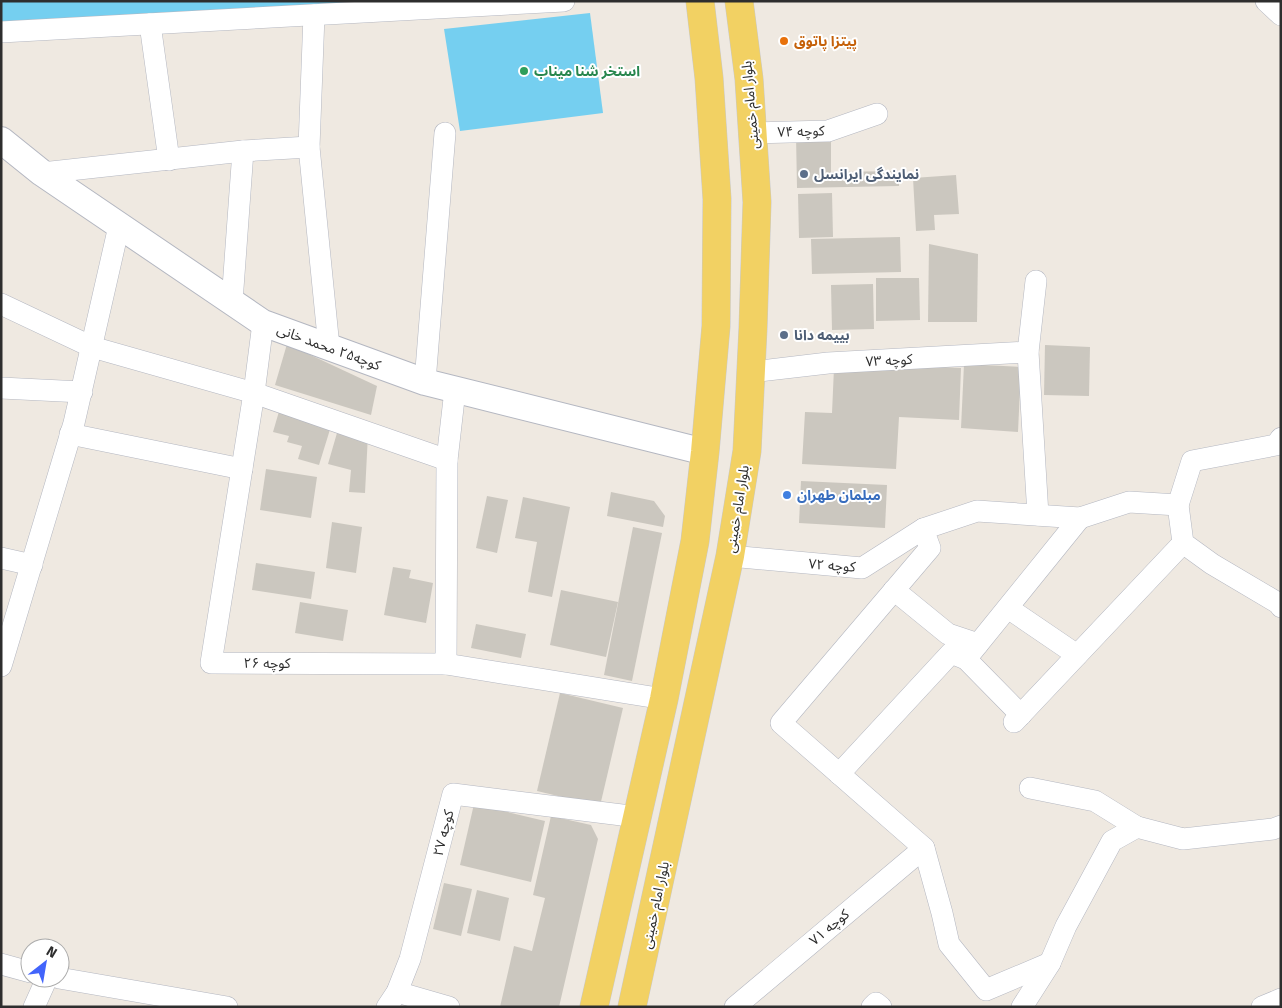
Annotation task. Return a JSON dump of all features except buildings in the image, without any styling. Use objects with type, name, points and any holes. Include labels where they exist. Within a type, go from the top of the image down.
[{"type":"main road","points":[[594,1007],[664,699],[695,541],[705,452],[716,326],[717,199],[709,78],[700,1]]},
{"type":"main road","name":"بلوار امام خمینی","points":[[632,1007],[730,556],[747,451],[757,202],[748,79],[739,1]]},
{"type":"street","points":[[1,32],[564,1]]},
{"type":"street","points":[[1266,1],[1281,15]]},
{"type":"street","points":[[314,15],[309,147],[329,347]]},
{"type":"street","points":[[150,24],[169,160]]},
{"type":"street","name":"کوچه ۷۴","points":[[752,133],[828,131],[877,114]]},
{"type":"street","points":[[425,382],[445,132]]},
{"type":"street","name":"کوچه۲۵ محمد خانی","points":[[1,140],[42,173],[264,323],[425,382],[705,452]]},
{"type":"street","points":[[42,173],[243,151],[309,147]]},
{"type":"street","points":[[232,302],[243,151]]},
{"type":"street","points":[[1,666],[82,392],[119,226]]},
{"type":"street","points":[[1036,281],[1028,352],[1038,515]]},
{"type":"street","points":[[1,304],[92,347],[254,393],[447,460]]},
{"type":"street","name":"کوچه ۲۶","points":[[264,323],[211,663],[446,664],[664,699]]},
{"type":"street","name":"کوچه ۷۳","points":[[751,372],[828,363],[1028,352]]},
{"type":"street","points":[[1,388],[82,392]]},
{"type":"street","points":[[446,664],[447,460],[455,390]]},
{"type":"street","points":[[70,434],[242,470]]},
{"type":"street","points":[[1281,438],[1276,445],[1192,461],[1178,505],[1183,543],[1212,564],[1278,603],[1281,607]]},
{"type":"street","points":[[972,652],[1080,518],[1129,502],[1178,505]]},
{"type":"street","name":"کوچه ۷۲","points":[[730,556],[862,568],[923,529],[977,511],[1080,518]]},
{"type":"street","points":[[923,529],[930,548],[781,722],[924,848],[949,944],[986,990],[1050,963]]},
{"type":"street","points":[[894,590],[972,652],[1017,719],[1183,543]]},
{"type":"street","points":[[1,558],[32,565]]},
{"type":"street","points":[[1008,608],[1077,655]]},
{"type":"street","points":[[839,774],[951,652],[972,652]]},
{"type":"street","points":[[1030,788],[1095,801],[1137,827],[1183,839],[1273,829],[1281,826]]},
{"type":"street","name":"کوچه ۲۷","points":[[392,1000],[410,959],[452,794],[638,817]]},
{"type":"street","points":[[1022,1007],[1050,963],[1066,926],[1112,841],[1137,827]]},
{"type":"street","name":"کوچه ۷۱","points":[[735,1007],[924,848]]},
{"type":"street","points":[[1,964],[20,969]]},
{"type":"street","points":[[70,980],[228,1007]]},
{"type":"street","points":[[34,1007],[43,988]]},
{"type":"street","points":[[1262,1007],[1281,999]]},
{"type":"street","points":[[392,1000],[449,1007]]},
{"type":"street","points":[[872,1007],[876,1003],[881,1007]]},
{"type":"water","points":[[1,1],[427,1],[1,26]]},
{"type":"water","name":"استخر شنا میناب","points":[[590,13],[603,113],[460,131],[444,29]]},
{"type":"place","name":"پیتزا پاتوق","points":[[784,41]]},
{"type":"place","name":"استخر شنا میناب","points":[[524,71]]},
{"type":"place","name":"نمایندگی ایرانسل","points":[[804,174]]},
{"type":"place","name":"بییمه دانا","points":[[784,335]]},
{"type":"place","name":"مبلمان طهران","points":[[787,495]]}]
